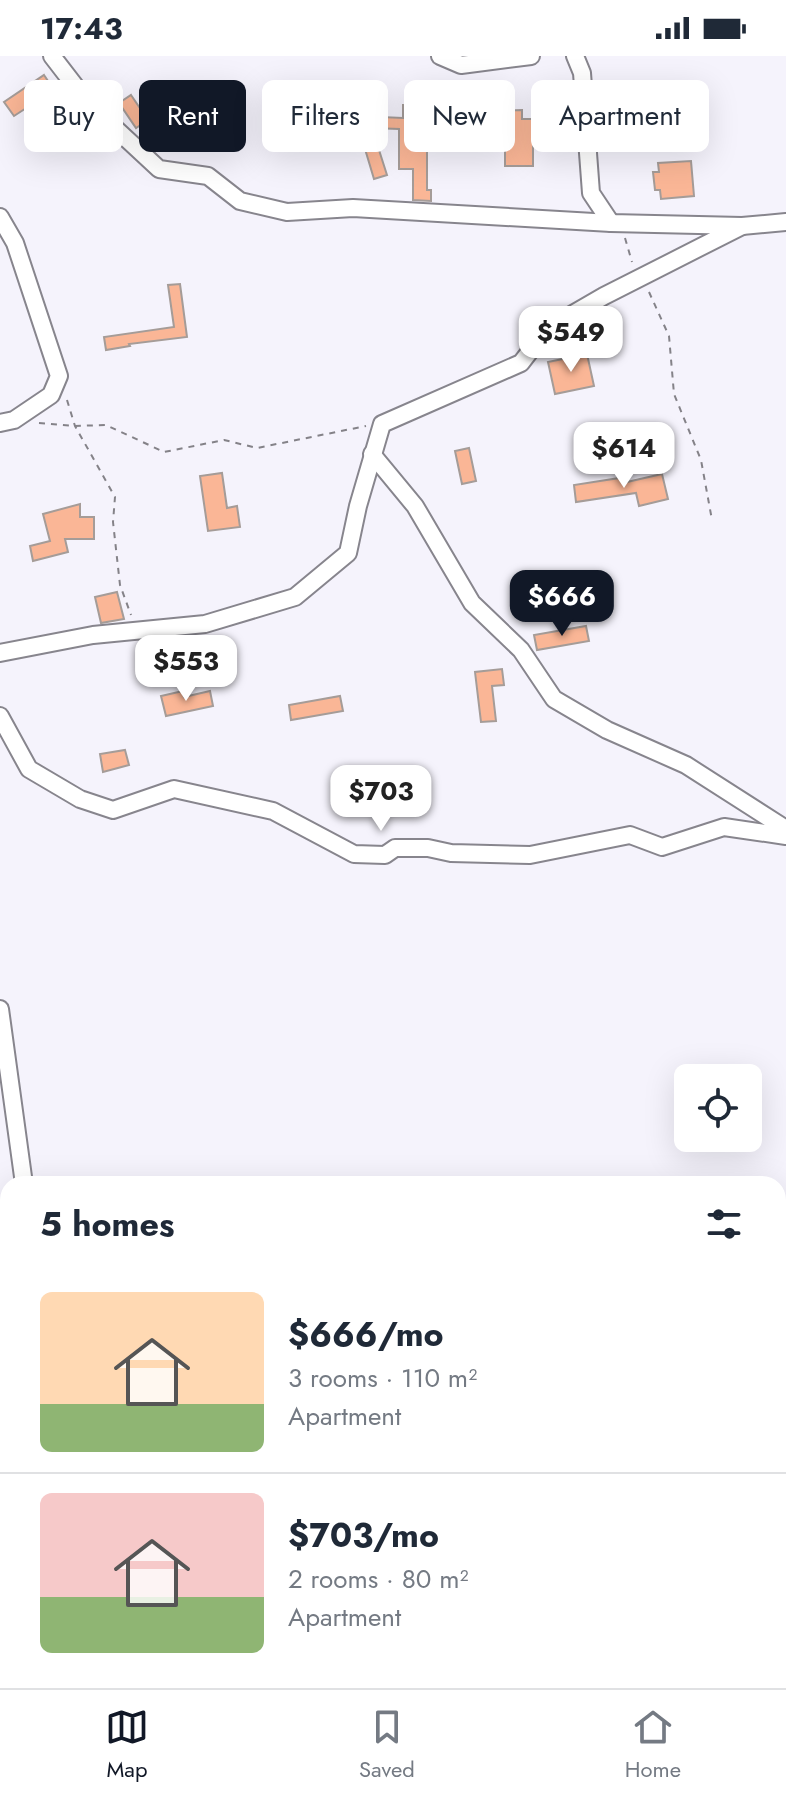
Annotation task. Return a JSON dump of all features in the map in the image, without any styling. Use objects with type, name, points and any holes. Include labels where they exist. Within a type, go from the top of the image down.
[{"type":"street","points":[[52,56],[89,104],[159,169],[208,176],[240,201],[287,212],[353,208],[617,223],[742,226],[786,222]]},
{"type":"street","points":[[440,56],[461,65],[531,56]]},
{"type":"street","points":[[575,56],[582,73],[591,193],[617,223]]},
{"type":"street","points":[[0,217],[15,243],[59,376],[51,395],[7,422]]},
{"type":"street","points":[[0,653],[93,635],[205,624],[295,597],[348,553],[382,424],[521,363],[547,329],[604,296],[742,226]]},
{"type":"street","points":[[372,454],[415,506],[472,603],[521,650],[554,699],[607,730],[686,765],[786,829]]},
{"type":"street","points":[[0,716],[29,769],[80,799],[113,810],[174,789],[273,811],[354,854],[385,855],[395,848],[428,848],[451,853],[530,855],[630,835],[662,847],[724,827],[786,836]]},
{"type":"street","points":[[0,1009],[23,1176]]},
{"type":"path","points":[[617,223],[628,256],[669,336],[674,394],[701,460],[712,520]]},
{"type":"path","points":[[59,376],[75,426],[115,497],[113,522],[120,585],[137,630]]},
{"type":"path","points":[[7,422],[106,425],[164,452],[224,440],[257,448],[382,424]]},
{"type":"building","points":[[24,88],[24,110],[14,116],[4,102]]},
{"type":"building","points":[[131,95],[139,107],[139,126],[136,128],[123,109],[123,100]]},
{"type":"building","points":[[404,105],[404,152],[427,152],[427,190],[431,190],[431,201],[413,200],[413,169],[399,169],[399,129],[388,129],[388,117],[403,118]]},
{"type":"building","points":[[515,110],[522,110],[522,119],[531,119],[533,166],[505,166],[505,152],[515,152]]},
{"type":"building","points":[[366,152],[380,152],[387,175],[374,179]]},
{"type":"building","points":[[691,161],[694,196],[661,199],[660,190],[655,190],[653,172],[659,172],[658,163]]},
{"type":"building","points":[[180,284],[187,337],[106,350],[104,337],[174,327],[168,285]]},
{"type":"building","points":[[587,354],[594,386],[555,394],[548,362]]},
{"type":"building","points":[[469,448],[476,481],[462,484],[455,451]]},
{"type":"building","points":[[222,473],[227,508],[237,506],[240,527],[208,531],[200,476]]},
{"type":"building","points":[[662,474],[668,499],[639,506],[636,493],[576,502],[574,485],[626,477],[627,482]]},
{"type":"building","points":[[80,504],[80,517],[94,517],[94,539],[65,539],[68,552],[33,561],[30,546],[50,541],[43,514]]},
{"type":"building","points":[[117,592],[124,619],[101,623],[95,597]]},
{"type":"building","points":[[586,626],[589,641],[537,650],[534,635]]},
{"type":"building","points":[[225,653],[229,678],[216,680],[212,655]]},
{"type":"building","points":[[502,669],[504,685],[492,686],[496,721],[481,722],[475,672]]},
{"type":"building","points":[[183,691],[184,697],[210,691],[213,706],[166,716],[161,696]]},
{"type":"building","points":[[340,696],[343,711],[291,720],[289,705]]},
{"type":"building","points":[[125,750],[129,765],[103,772],[100,754]]}]
